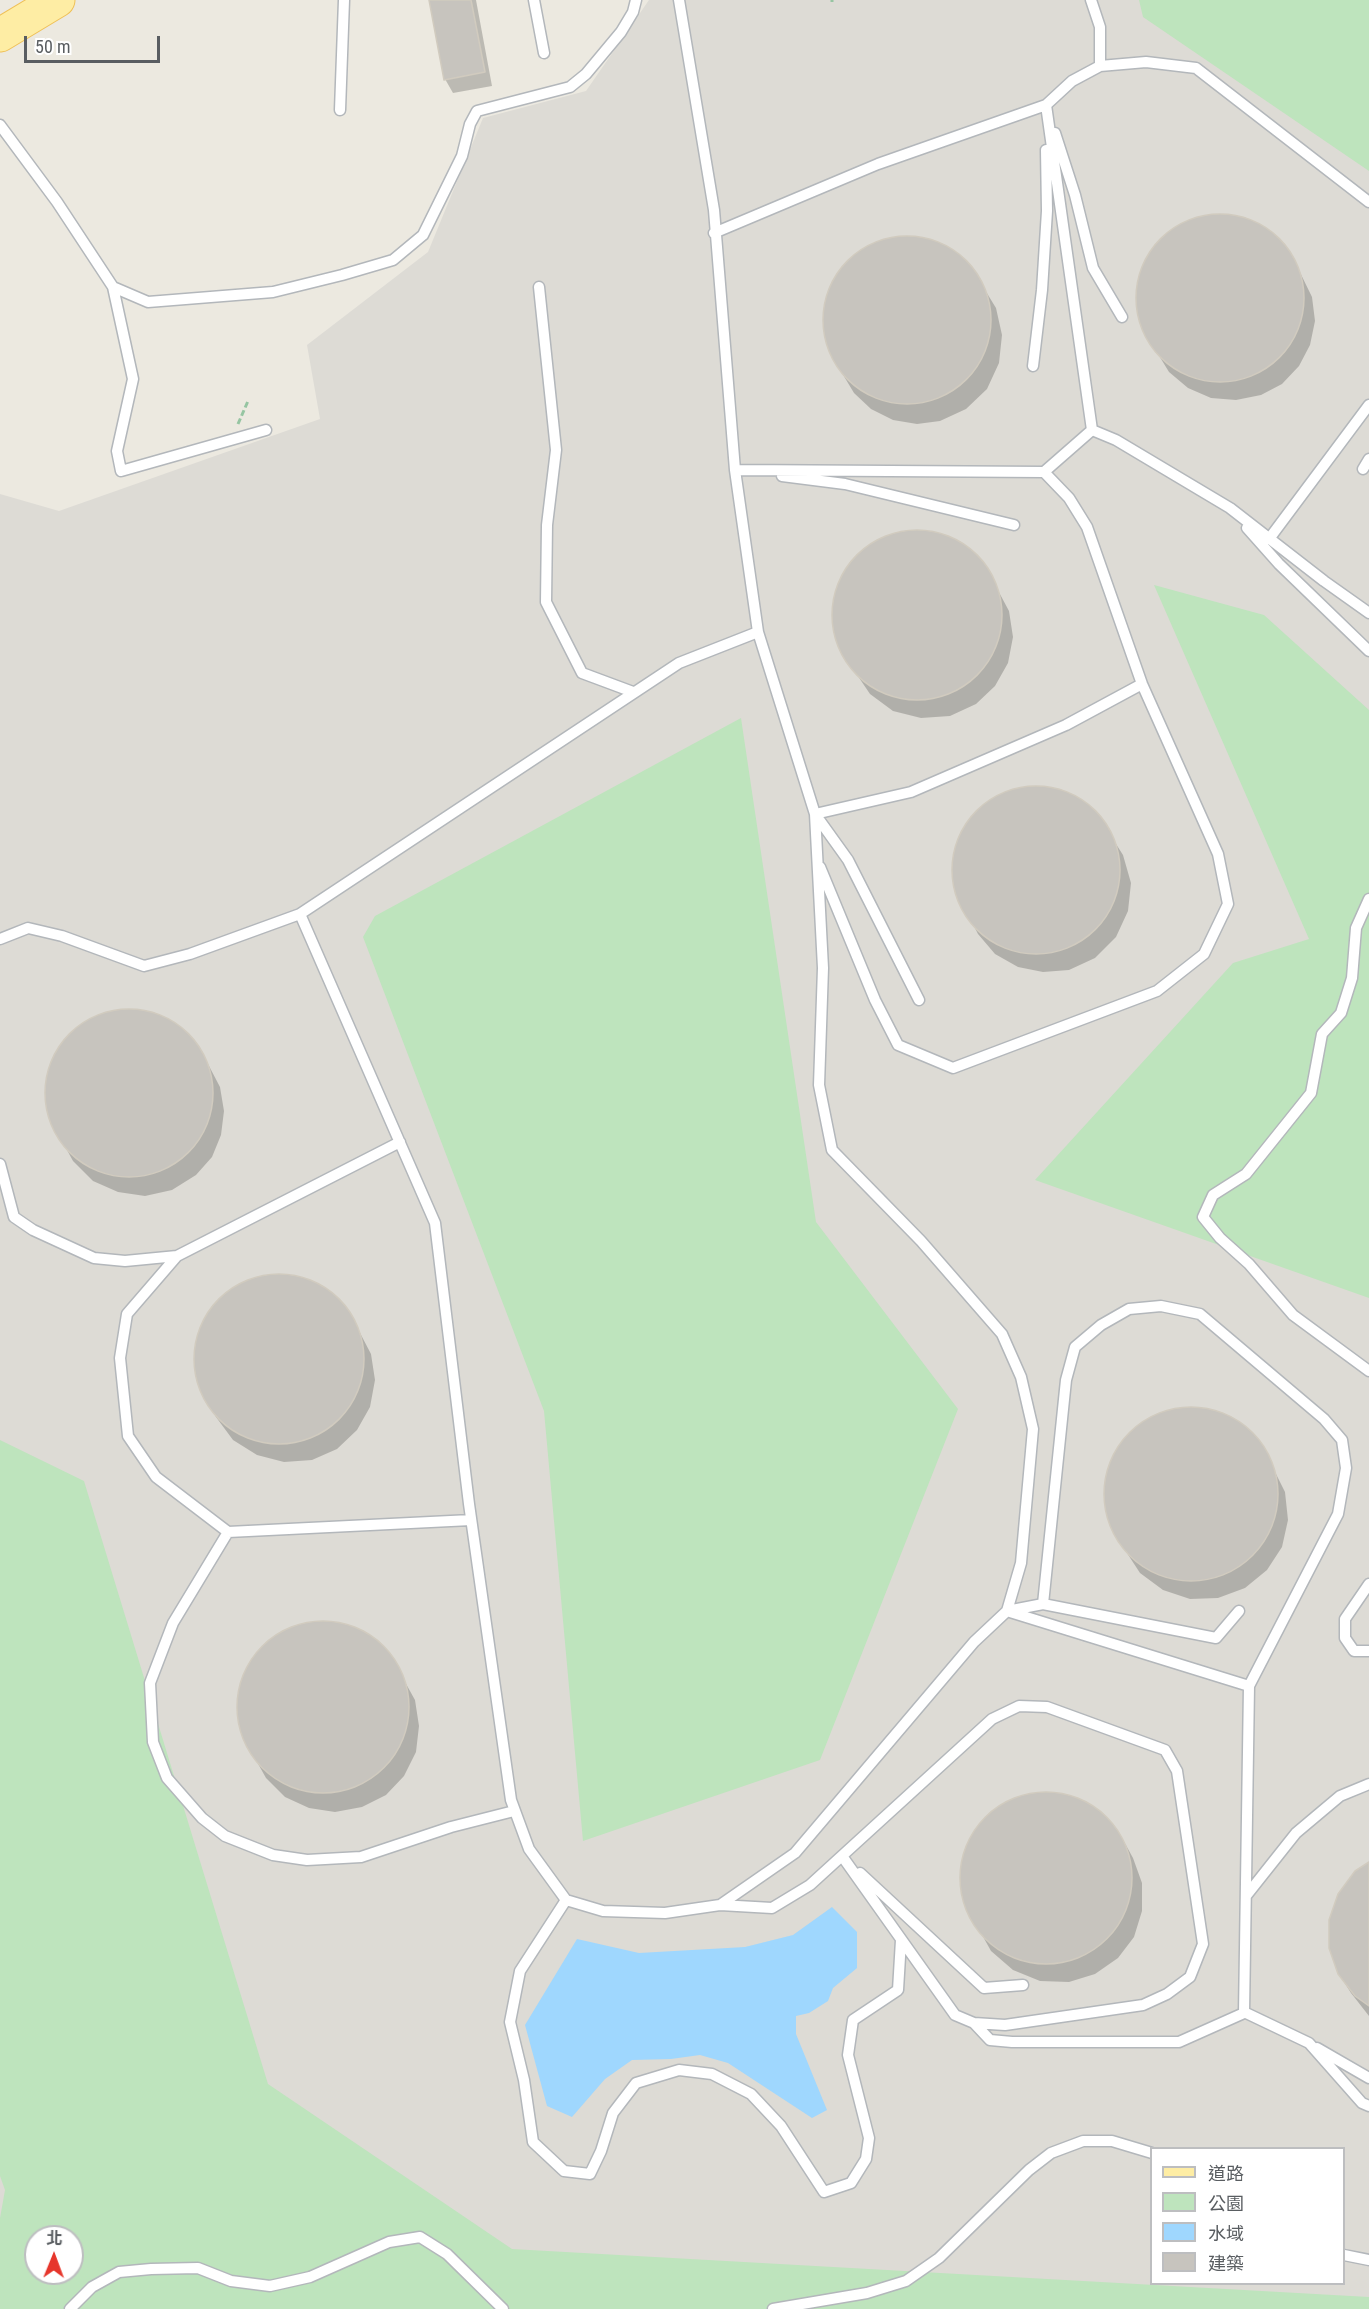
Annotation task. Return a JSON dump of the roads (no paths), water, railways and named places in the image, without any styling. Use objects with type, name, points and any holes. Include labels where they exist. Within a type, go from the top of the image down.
[{"type":"main road","points":[[0,35],[58,0]]},
{"type":"lane","points":[[340,110],[344,0]]},
{"type":"lane","points":[[534,0],[544,53]]},
{"type":"lane","points":[[113,287],[148,302],[273,292],[393,260],[423,235],[462,156],[470,124],[477,111],[570,87],[586,74],[621,32],[633,12],[636,0]]},
{"type":"lane","points":[[679,0],[714,210],[735,470],[758,632],[815,814],[823,968],[819,1085],[832,1150],[921,1241],[1002,1334],[1021,1377],[1033,1429],[1021,1563],[1007,1611],[974,1642],[795,1853],[720,1905]]},
{"type":"lane","points":[[1091,0],[1100,27],[1100,66]]},
{"type":"lane","points":[[714,232],[878,164],[1046,105],[1072,81],[1100,66],[1146,62],[1196,68],[1369,202]]},
{"type":"lane","points":[[1046,105],[1075,195],[1093,268],[1122,317]]},
{"type":"lane","points":[[1033,366],[1042,290],[1047,211],[1046,105]]},
{"type":"lane","points":[[1046,105],[1092,430]]},
{"type":"lane","points":[[0,125],[57,202],[113,287],[133,379],[117,451],[121,471],[266,430]]},
{"type":"lane","points":[[539,287],[556,450],[547,525],[546,602],[582,673],[633,692]]},
{"type":"lane","points":[[1269,539],[1369,405]]},
{"type":"lane","points":[[735,470],[1044,472],[1092,430]]},
{"type":"lane","points":[[1092,430],[1116,440],[1230,508],[1324,582],[1369,613]]},
{"type":"lane","points":[[735,470],[845,484],[1014,525]]},
{"type":"lane","points":[[817,859],[870,991],[898,1045],[953,1068],[1157,991],[1204,954],[1228,904],[1218,854],[1142,684],[1087,527],[1069,498],[1044,472]]},
{"type":"lane","points":[[1230,508],[1279,564],[1369,651]]},
{"type":"lane","points":[[0,939],[28,928],[63,936],[144,966],[190,954],[300,914],[512,776],[679,663],[758,632]]},
{"type":"lane","points":[[815,814],[911,792],[1066,725],[1142,684]]},
{"type":"lane","points":[[815,814],[848,861],[919,1000]]},
{"type":"lane","points":[[1369,899],[1356,928],[1352,978],[1341,1013],[1322,1034],[1311,1093],[1246,1174],[1213,1196],[1203,1217],[1220,1238],[1249,1264],[1293,1315],[1369,1371]]},
{"type":"lane","points":[[300,914],[435,1223],[471,1520],[511,1800],[529,1849],[566,1900],[603,1911],[665,1913],[720,1905],[772,1908],[810,1885],[992,1719],[1019,1706],[1047,1707],[1165,1750],[1177,1771],[1203,1944],[1190,1977],[1167,1994],[1143,2005],[1005,2025],[974,2024]]},
{"type":"lane","points":[[0,1164],[14,1217],[33,1230],[94,1258],[125,1261],[177,1256],[400,1142]]},
{"type":"lane","points":[[177,1256],[127,1314],[120,1358],[128,1436],[156,1477],[228,1532],[471,1520]]},
{"type":"lane","points":[[1043,1604],[1066,1380],[1075,1347],[1101,1324],[1129,1309],[1161,1306],[1200,1314],[1324,1419],[1342,1440],[1346,1468],[1338,1514],[1249,1686],[1244,2012]]},
{"type":"lane","points":[[228,1532],[173,1623],[150,1683],[153,1742],[166,1778],[202,1818],[225,1836],[273,1855],[307,1860],[361,1857],[451,1827],[514,1811]]},
{"type":"lane","points":[[1369,1584],[1346,1618],[1345,1638],[1354,1651],[1369,1651]]},
{"type":"lane","points":[[1007,1611],[1043,1604],[1216,1638],[1239,1611]]},
{"type":"lane","points":[[1007,1611],[1249,1686]]},
{"type":"lane","points":[[1246,1896],[1296,1833],[1340,1796],[1369,1784]]},
{"type":"lane","points":[[1023,1985],[984,1988],[842,1856],[955,2015],[974,2024],[990,2040],[1179,2042],[1244,2012]]},
{"type":"lane","points":[[566,1900],[520,1971],[510,2022],[524,2080],[533,2142],[564,2171],[590,2174],[601,2151],[613,2113],[636,2083],[679,2070],[712,2074],[751,2094],[781,2126],[824,2192],[851,2183],[866,2159],[869,2138],[848,2055],[853,2020],[898,1990],[901,1940]]},
{"type":"lane","points":[[1244,2012],[1309,2043],[1369,2078]]},
{"type":"lane","points":[[1309,2043],[1362,2103],[1369,2106]]},
{"type":"lane","points":[[774,2309],[867,2292],[906,2281],[939,2258],[1029,2170],[1051,2153],[1083,2141],[1112,2141],[1150,2152]]},
{"type":"lane","points":[[70,2309],[92,2287],[119,2272],[198,2268],[231,2280],[270,2286],[310,2277],[389,2242],[420,2237],[447,2254],[504,2309]]},
{"type":"lane","points":[[1345,2255],[1369,2260]]},
{"type":"water","points":[[832,1907],[857,1932],[857,1968],[833,1988],[828,2001],[809,2013],[796,2016],[796,2034],[827,2110],[812,2118],[728,2063],[700,2055],[671,2059],[632,2060],[605,2079],[572,2117],[547,2106],[525,2025],[577,1939],[639,1953],[745,1947],[793,1935]]}]
